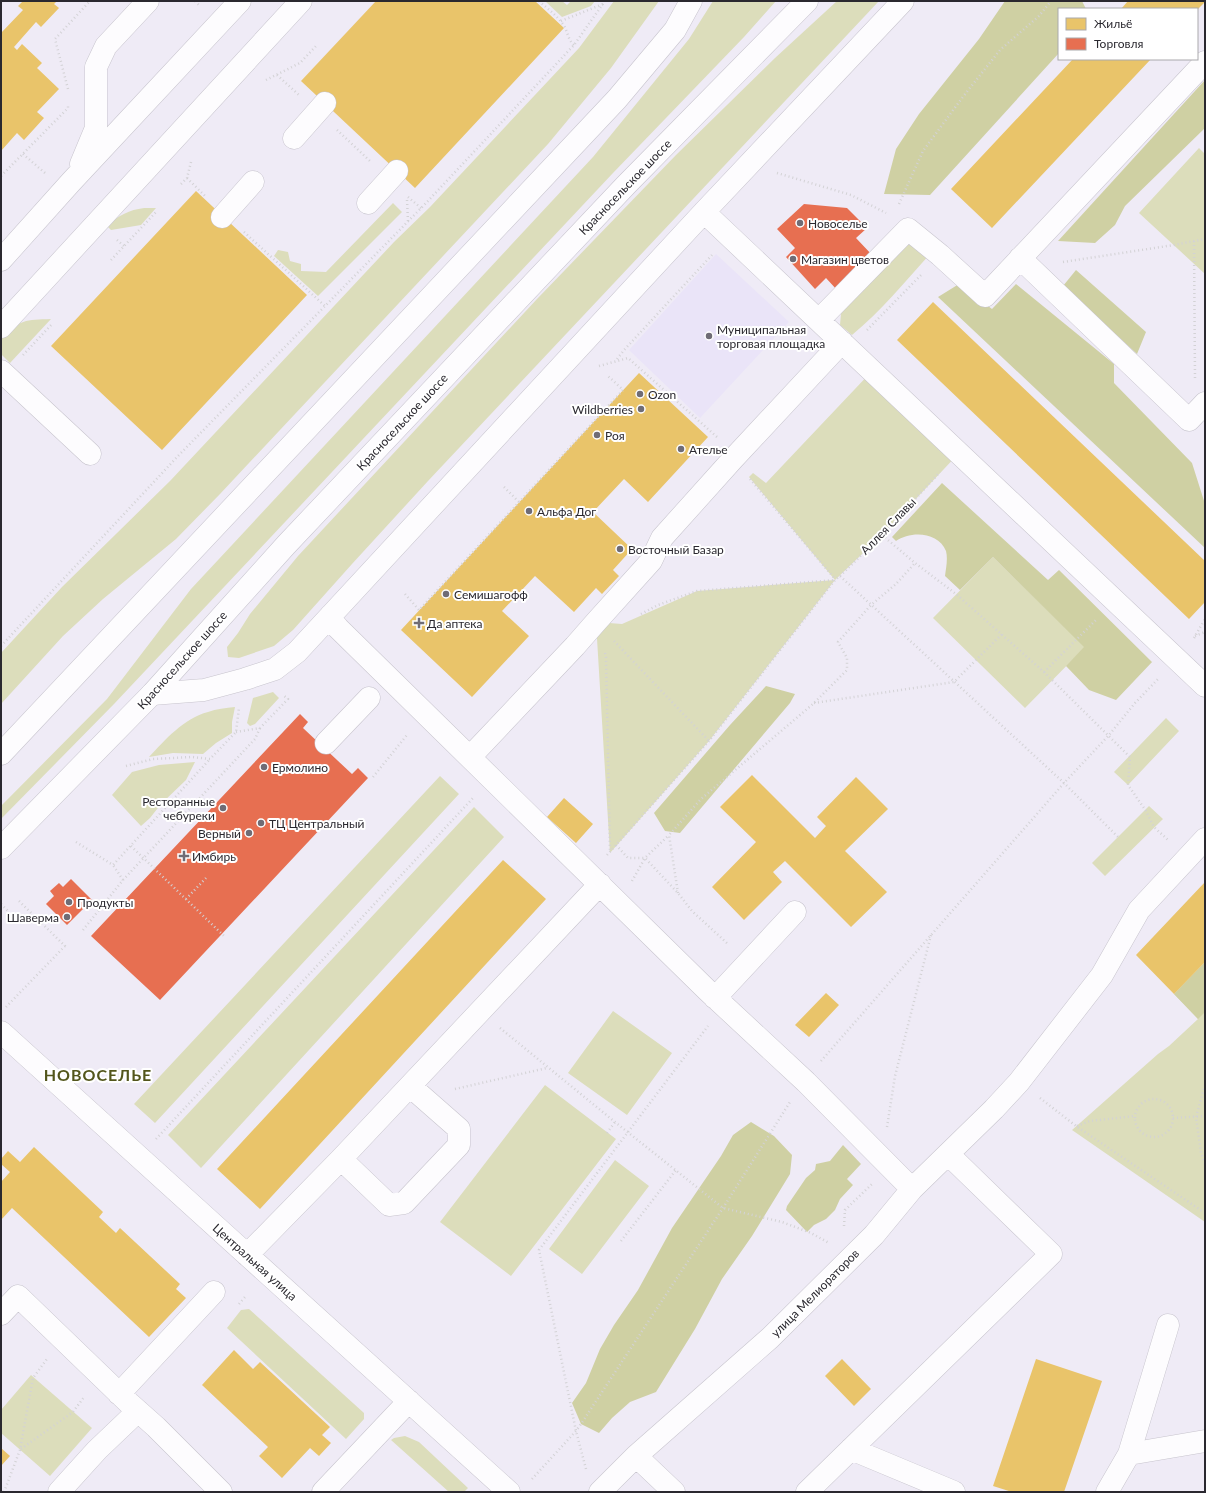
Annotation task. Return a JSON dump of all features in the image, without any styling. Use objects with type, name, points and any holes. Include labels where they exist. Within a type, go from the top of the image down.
[{"type":"street","points":[[75,178],[96,128],[96,67],[106,46],[148,1]]},
{"type":"street","points":[[1,260],[75,178],[240,1]]},
{"type":"street","points":[[1,327],[301,1]]},
{"type":"street","points":[[1,754],[617,99],[675,30],[691,1]]},
{"type":"street","name":"Красносельское шоссе","points":[[1,848],[152,694],[286,545],[626,185],[807,1]]},
{"type":"street","points":[[152,694],[204,690],[245,679],[274,669],[297,652],[704,212],[903,1]]},
{"type":"street","points":[[819,320],[908,229],[940,255],[985,296],[1205,62]]},
{"type":"street","points":[[294,138],[325,103]]},
{"type":"street","points":[[368,203],[397,171]]},
{"type":"street","points":[[216,208],[253,182]]},
{"type":"street","points":[[704,212],[1205,686]]},
{"type":"street","points":[[1,236],[14,234],[36,222]]},
{"type":"street","points":[[1020,258],[1189,420],[1200,408]]},
{"type":"street","points":[[470,758],[569,653],[651,561],[662,538],[736,455],[842,342]]},
{"type":"street","points":[[1,371],[90,454]]},
{"type":"street","points":[[331,615],[332,621],[338,628],[382,673],[600,884],[715,998],[806,1082],[912,1189]]},
{"type":"street","points":[[326,743],[369,698]]},
{"type":"street","name":"улица Мелиораторов","points":[[600,1492],[636,1456],[770,1338],[874,1235],[912,1189],[994,1109],[1019,1082],[1102,975],[1140,910],[1205,839]]},
{"type":"street","points":[[246,1255],[341,1159],[416,1091],[600,884]]},
{"type":"street","points":[[715,998],[795,912]]},
{"type":"street","name":"Центральная улица","points":[[5,1043],[246,1255],[509,1492]]},
{"type":"street","points":[[341,1159],[389,1205],[404,1203],[459,1145],[459,1129],[416,1091]]},
{"type":"street","points":[[807,1492],[1051,1254],[948,1154]]},
{"type":"street","points":[[119,1394],[214,1292]]},
{"type":"street","points":[[1,1314],[18,1296],[119,1394],[156,1427],[221,1492]]},
{"type":"street","points":[[1107,1492],[1129,1454],[1168,1325]]},
{"type":"street","points":[[323,1492],[409,1401]]},
{"type":"street","points":[[59,1492],[97,1450],[138,1411]]},
{"type":"street","points":[[1129,1454],[1205,1441]]},
{"type":"street","points":[[851,1449],[954,1492]]},
{"type":"street","points":[[636,1456],[674,1492]]},
{"type":"path","points":[[68,95],[68,88],[55,39],[90,1]]},
{"type":"path","points":[[539,1],[561,21],[566,28],[570,42],[574,45]]},
{"type":"path","points":[[896,210],[924,151],[962,98],[1000,50],[1039,16],[1051,1]]},
{"type":"path","points":[[561,21],[605,2]]},
{"type":"path","points":[[1,646],[178,456],[421,208],[574,45],[605,2]]},
{"type":"path","points":[[260,83],[300,64],[317,45]]},
{"type":"path","points":[[277,74],[300,96]]},
{"type":"path","points":[[1,176],[68,108],[68,102]]},
{"type":"path","points":[[336,129],[368,159]]},
{"type":"path","points":[[23,154],[45,174]]},
{"type":"path","points":[[181,184],[187,178],[192,157]]},
{"type":"path","points":[[776,173],[851,195],[893,217]]},
{"type":"path","points":[[187,178],[216,208]]},
{"type":"path","points":[[408,221],[407,196],[421,208]]},
{"type":"path","points":[[111,260],[156,212]]},
{"type":"path","points":[[242,230],[325,306]]},
{"type":"path","points":[[1058,262],[1174,245],[1205,238]]},
{"type":"path","points":[[1194,241],[1200,408]]},
{"type":"path","points":[[617,360],[625,349],[716,250]]},
{"type":"path","points":[[865,332],[940,255]]},
{"type":"path","points":[[22,357],[53,323]]},
{"type":"path","points":[[613,361],[628,358],[736,455]]},
{"type":"path","points":[[405,594],[419,610],[623,390],[608,376]]},
{"type":"path","name":"Аллея Славы","points":[[604,858],[709,741],[835,580],[882,535],[936,476]]},
{"type":"path","points":[[753,482],[835,580]]},
{"type":"path","points":[[504,487],[519,502]]},
{"type":"path","points":[[882,535],[914,563],[956,594],[1002,634],[1044,672],[1130,757],[1128,785],[1146,811],[1154,828]]},
{"type":"path","points":[[628,887],[645,858],[669,835],[700,799],[813,704],[847,670],[847,658],[838,642],[871,606],[896,584],[914,563]]},
{"type":"path","points":[[840,576],[1064,783],[1118,837]]},
{"type":"path","points":[[658,605],[697,591],[835,580]]},
{"type":"path","points":[[1205,619],[1195,636],[1205,632]]},
{"type":"path","points":[[596,622],[709,741]]},
{"type":"path","points":[[813,704],[954,682],[1002,634]]},
{"type":"path","points":[[1044,672],[1077,639]]},
{"type":"path","points":[[606,657],[610,853]]},
{"type":"path","points":[[83,930],[123,880],[255,739],[260,728],[288,699],[283,695]]},
{"type":"path","points":[[113,865],[236,732],[240,703]]},
{"type":"path","points":[[818,1065],[1064,783],[1109,735],[1135,703]]},
{"type":"path","points":[[236,732],[260,728]]},
{"type":"path","points":[[372,777],[407,735]]},
{"type":"path","points":[[126,766],[154,759],[192,757],[210,759]]},
{"type":"path","points":[[155,1140],[491,779]]},
{"type":"path","points":[[669,835],[678,893]]},
{"type":"path","points":[[76,842],[113,865],[123,880]]},
{"type":"path","points":[[131,846],[224,936]]},
{"type":"path","points":[[616,846],[628,858],[645,858],[678,893],[692,911],[748,962]]},
{"type":"path","points":[[186,899],[206,878]]},
{"type":"path","points":[[3,1009],[65,946],[19,901]]},
{"type":"path","points":[[1,904],[9,912]]},
{"type":"path","points":[[886,1134],[895,1076],[931,934]]},
{"type":"path","points":[[587,1473],[576,1431],[540,1250],[712,1021]]},
{"type":"path","points":[[496,1025],[723,1208],[782,1222],[811,1233],[828,1244],[834,1238]]},
{"type":"path","points":[[416,1091],[548,1068]]},
{"type":"path","points":[[1205,1086],[1196,1117],[1201,1153],[1205,1164]]},
{"type":"path","points":[[532,1479],[576,1431],[723,1208],[793,1096]]},
{"type":"path","points":[[1039,1098],[1076,1126],[1205,1213]]},
{"type":"path","points":[[1158,1100],[1164,1102],[1168,1106],[1172,1112],[1173,1118],[1170,1130],[1160,1137],[1153,1138],[1142,1133],[1135,1122],[1135,1116],[1136,1110],[1140,1105],[1146,1101],[1158,1100]]},
{"type":"path","points":[[1076,1126],[1090,1121],[1135,1116]]},
{"type":"path","points":[[1173,1118],[1205,1116]]},
{"type":"path","points":[[607,1133],[615,1122]]},
{"type":"path","points":[[622,1241],[676,1170]]},
{"type":"path","points":[[844,1230],[845,1210],[876,1181]]},
{"type":"path","points":[[2,1492],[20,1450],[33,1378],[45,1361]]},
{"type":"path","points":[[20,1450],[73,1412],[83,1399]]},
{"type":"shaded area","name":"Муниципальная торговая площадка","points":[[716,254],[789,322],[700,418],[629,350]]},
{"type":"green space","points":[[545,1],[562,1],[567,5],[571,1],[595,1],[591,6],[562,17]]},
{"type":"green space","points":[[614,1],[659,1],[611,68],[548,144],[220,494],[176,539],[103,599],[63,636],[1,704],[1,653],[62,587],[170,481],[394,242],[430,207],[579,48]]},
{"type":"green space","points":[[713,1],[776,1],[744,37],[613,173],[114,704],[1,819],[1,806],[107,699],[191,589],[593,157],[689,39]]},
{"type":"green space","points":[[837,1],[879,1],[428,481],[293,630],[274,646],[239,658],[228,657],[227,647],[250,614],[298,556],[537,299],[676,155],[775,58]]},
{"type":"green space","points":[[1005,1],[1082,1],[1086,8],[1058,8],[1058,54],[930,195],[884,194],[896,149],[919,114],[979,39]]},
{"type":"green space","points":[[1205,80],[1205,128],[1125,206],[1115,225],[1095,243],[1058,241]]},
{"type":"green space","points":[[1199,148],[1205,154],[1205,274],[1139,213]]},
{"type":"green space","points":[[393,203],[402,212],[318,296],[274,256],[278,250],[288,252],[290,261],[301,264],[301,271],[326,272]]},
{"type":"green space","points":[[144,208],[156,208],[141,225],[111,230],[107,226],[124,214]]},
{"type":"green space","points":[[909,237],[930,254],[883,306],[852,335],[840,325],[844,303]]},
{"type":"green space","points":[[1076,270],[1146,332],[1137,354],[1063,286]]},
{"type":"green space","points":[[959,284],[992,309],[1016,284],[1114,364],[1114,383],[1192,463],[1205,504],[1205,548],[938,297]]},
{"type":"green space","points":[[51,319],[10,363],[1,354],[1,339],[7,332],[18,324],[29,320]]},
{"type":"green space","points":[[872,371],[959,453],[882,535],[835,580],[749,477],[753,473],[766,483]]},
{"type":"green space","points":[[942,483],[1048,580],[1059,570],[1152,662],[1153,661],[1116,700],[1089,690],[1066,666],[1084,647],[993,557],[960,590],[945,576],[947,554],[942,544],[937,540],[930,536],[916,534],[896,541],[892,537]]},
{"type":"green space","points":[[993,557],[1085,647],[1025,708],[933,618]]},
{"type":"green space","points":[[835,580],[709,741],[610,853],[596,622],[622,624],[697,591]]},
{"type":"green space","points":[[766,686],[795,694],[790,703],[680,833],[665,831],[654,813],[730,725]]},
{"type":"green space","points":[[273,692],[279,698],[255,724],[250,726],[247,723],[253,698]]},
{"type":"green space","points":[[235,707],[232,722],[232,733],[216,743],[203,754],[173,753],[149,757],[176,730],[191,719],[211,711]]},
{"type":"green space","points":[[1166,718],[1179,731],[1128,785],[1114,772]]},
{"type":"green space","points":[[195,762],[186,780],[141,826],[112,795],[132,772],[159,765]]},
{"type":"green space","points":[[440,776],[459,794],[155,1123],[134,1104]]},
{"type":"green space","points":[[1149,806],[1163,819],[1105,876],[1092,863]]},
{"type":"green space","points":[[474,807],[504,837],[201,1168],[168,1135]]},
{"type":"green space","points":[[1205,962],[1205,1222],[1072,1130],[1198,1019],[1174,994]]},
{"type":"green space","points":[[1205,962],[1205,1012],[1198,1019],[1174,994]]},
{"type":"green space","points":[[613,1011],[672,1053],[627,1115],[568,1073]]},
{"type":"green space","points":[[545,1085],[616,1139],[511,1276],[440,1222]]},
{"type":"green space","points":[[751,1122],[774,1136],[792,1155],[790,1174],[752,1236],[722,1279],[695,1329],[656,1392],[630,1402],[612,1418],[599,1433],[581,1424],[572,1403],[586,1383],[600,1349],[614,1325],[638,1290],[672,1228],[721,1156],[733,1135]]},
{"type":"green space","points":[[843,1145],[861,1164],[847,1179],[853,1185],[840,1199],[835,1210],[826,1219],[814,1225],[807,1232],[786,1210],[787,1206],[806,1178],[815,1170],[816,1164],[830,1161]]},
{"type":"green space","points":[[615,1160],[649,1186],[582,1274],[549,1249]]},
{"type":"green space","points":[[249,1309],[364,1413],[364,1419],[346,1439],[227,1328],[241,1310]]},
{"type":"green space","points":[[31,1375],[92,1428],[50,1476],[1,1433],[1,1410]]},
{"type":"green space","points":[[405,1436],[419,1442],[468,1488],[464,1492],[449,1492],[391,1440]]},
{"type":"building: Жильё","points":[[23,1],[57,1],[54,4],[59,8],[41,27],[36,22],[14,47],[17,50],[22,44],[42,63],[37,68],[59,89],[37,112],[44,118],[24,140],[17,133],[1,151],[1,33],[23,10],[18,6]]},
{"type":"building: Жильё","points":[[376,1],[535,1],[564,28],[415,188],[301,81]]},
{"type":"building: Жильё","points":[[1128,1],[1205,1],[1198,9],[1122,8]]},
{"type":"building: Жильё","points":[[1072,60],[1150,60],[992,228],[951,189]]},
{"type":"building: Жильё","points":[[196,191],[307,295],[162,450],[51,346]]},
{"type":"building: Жильё","points":[[933,302],[1205,561],[1205,602],[1189,619],[897,340]]},
{"type":"building: Жильё","points":[[639,373],[708,437],[648,502],[624,479],[593,512],[632,549],[613,570],[619,576],[602,594],[596,588],[574,612],[535,576],[502,611],[529,636],[472,697],[401,630]]},
{"type":"building: Жильё","points":[[752,775],[815,838],[826,826],[817,817],[856,777],[888,809],[845,851],[887,892],[851,927],[785,861],[773,872],[782,882],[744,920],[712,887],[756,842],[720,807]]},
{"type":"building: Жильё","points":[[564,798],[593,824],[576,843],[547,817]]},
{"type":"building: Жильё","points":[[503,860],[546,899],[260,1209],[217,1169]]},
{"type":"building: Жильё","points":[[1205,882],[1205,962],[1174,994],[1136,955]]},
{"type":"building: Жильё","points":[[826,993],[839,1005],[809,1037],[795,1025]]},
{"type":"building: Жильё","points":[[34,1147],[103,1212],[99,1217],[116,1233],[120,1228],[180,1284],[176,1289],[186,1298],[149,1337],[12,1208],[1,1220],[1,1182],[10,1172],[1,1164],[1,1159],[8,1151],[20,1162]]},
{"type":"building: Жильё","points":[[234,1350],[253,1369],[260,1362],[330,1427],[322,1435],[331,1443],[319,1456],[310,1448],[282,1478],[259,1456],[268,1447],[202,1385]]},
{"type":"building: Жильё","points":[[842,1359],[871,1389],[854,1406],[825,1376]]},
{"type":"building: Жильё","points":[[1036,1359],[1102,1381],[1064,1492],[1012,1492],[993,1486]]},
{"type":"building: Жильё","points":[[1,1448],[10,1456],[1,1466]]},
{"type":"building: Торговля","points":[[804,204],[847,208],[867,228],[856,238],[873,256],[837,290],[826,278],[815,289],[786,257],[795,248],[777,229]]},
{"type":"building: Торговля","name":"ТЦ Центральный","points":[[300,714],[308,722],[303,728],[337,760],[352,774],[358,768],[368,778],[160,1000],[91,936]]},
{"type":"building: Торговля","name":"Продукты","points":[[71,879],[92,900],[67,925],[46,904],[54,896],[50,891],[59,883],[63,887]]},
{"type":"place","name":"Новоселье","points":[[800,223]]},
{"type":"place","name":"Магазин цветов","points":[[793,259]]},
{"type":"place","name":"Муниципальная торговая площадка","points":[[709,336]]},
{"type":"place","name":"Ozon","points":[[640,394]]},
{"type":"place","name":"Wildberries","points":[[641,409]]},
{"type":"place","name":"Роя","points":[[597,435]]},
{"type":"place","name":"Ателье","points":[[681,449]]},
{"type":"place","name":"Альфа Дог","points":[[529,511]]},
{"type":"place","name":"Восточный Базар","points":[[620,549]]},
{"type":"place","name":"Семишагофф","points":[[446,594]]},
{"type":"place","name":"Да аптека","points":[[419,623]]},
{"type":"place","name":"Ермолино","points":[[264,767]]},
{"type":"place","name":"Ресторанные чебуреки","points":[[223,808]]},
{"type":"place","name":"ТЦ Центральный","points":[[261,823]]},
{"type":"place","name":"Верный","points":[[249,833]]},
{"type":"place","name":"Имбирь","points":[[184,856]]},
{"type":"place","name":"Продукты","points":[[69,902]]},
{"type":"place","name":"Шаверма","points":[[67,917]]},
{"type":"district","name":"НОВОСЕЛЬЕ","points":[[98,1074]]}]
